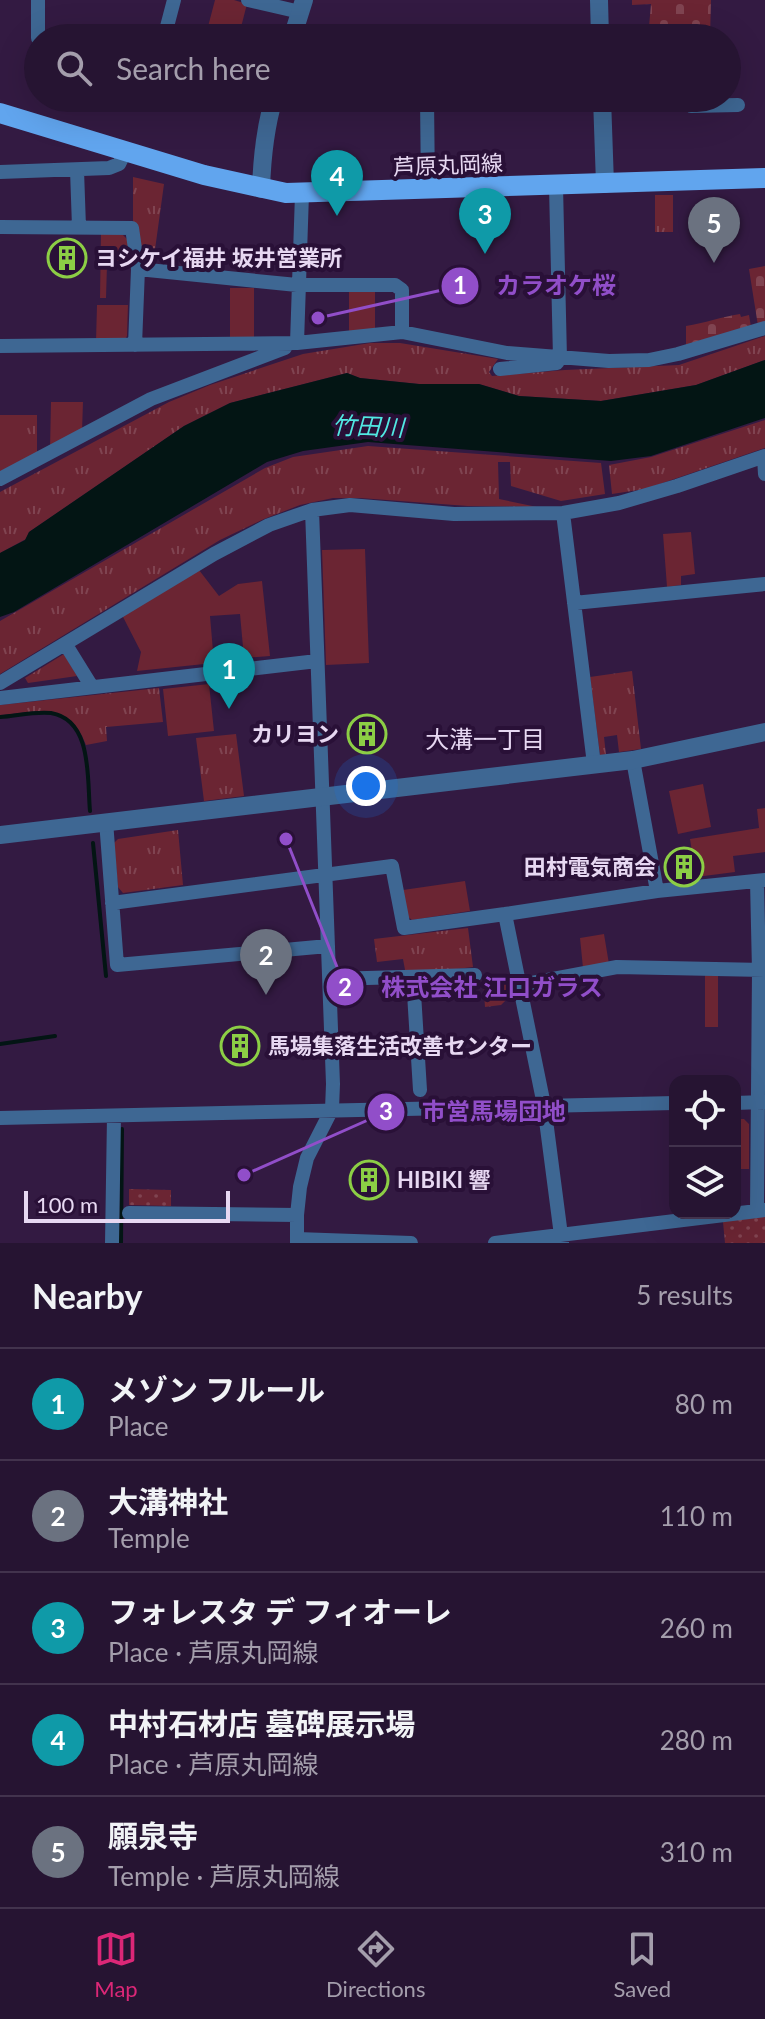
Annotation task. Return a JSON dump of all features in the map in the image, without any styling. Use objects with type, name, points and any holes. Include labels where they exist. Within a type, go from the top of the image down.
[{"type":"main road","name":"芦原丸岡線","points":[[0,113],[125,152],[261,189],[302,194],[765,178]]},
{"type":"street","points":[[38,0],[38,24]]},
{"type":"street","points":[[168,24],[174,0]]},
{"type":"street","points":[[248,0],[302,6]]},
{"type":"street","points":[[599,0],[600,24]]},
{"type":"street","points":[[261,189],[262,160],[271,112]]},
{"type":"street","points":[[427,112],[428,190]]},
{"type":"street","points":[[602,112],[605,184]]},
{"type":"street","points":[[0,172],[109,168],[119,164],[125,152]]},
{"type":"street","points":[[77,170],[79,227]]},
{"type":"street","points":[[500,369],[557,363],[560,358],[556,186]]},
{"type":"street","points":[[297,343],[302,194]]},
{"type":"street","points":[[0,227],[132,228],[138,269],[135,345]]},
{"type":"street","points":[[138,269],[297,285],[395,285],[402,290],[402,332]]},
{"type":"street","points":[[0,346],[297,343],[402,332],[507,353],[649,360],[701,349],[765,328]]},
{"type":"street","points":[[0,479],[151,399],[297,343]]},
{"type":"street","points":[[0,683],[214,554],[269,525],[312,510],[350,505],[454,514],[563,513],[619,503],[764,456],[765,474]]},
{"type":"street","points":[[312,510],[324,873],[331,979],[332,1109],[307,1158],[297,1215],[297,1241],[411,1243]]},
{"type":"street","points":[[563,513],[594,764]]},
{"type":"street","points":[[574,603],[765,584]]},
{"type":"street","points":[[66,645],[92,687]]},
{"type":"street","points":[[0,698],[317,661]]},
{"type":"street","points":[[0,835],[633,760],[765,732]]},
{"type":"street","points":[[633,760],[657,891]]},
{"type":"street","points":[[106,821],[117,965],[328,946]]},
{"type":"street","points":[[112,903],[392,866],[404,928],[657,891],[761,881],[761,1210],[562,1239],[495,1243]]},
{"type":"street","points":[[505,914],[544,1105],[562,1239]]},
{"type":"street","points":[[521,985],[617,967],[762,970]]},
{"type":"street","points":[[331,979],[475,975]]},
{"type":"street","points":[[413,977],[420,1090]]},
{"type":"street","points":[[741,1103],[762,1102]]},
{"type":"street","points":[[0,1118],[669,1103]]},
{"type":"street","points":[[112,1243],[114,1116]]},
{"type":"street","points":[[129,1213],[297,1215]]},
{"type":"green space","points":[[215,0],[247,4],[242,24],[209,24]]},
{"type":"green space","points":[[632,0],[711,0],[710,24],[649,24],[651,4],[632,5]]},
{"type":"green space","points":[[133,177],[164,184],[153,264],[141,262],[133,221]]},
{"type":"green space","points":[[655,195],[673,195],[673,232],[655,232]]},
{"type":"green space","points":[[101,231],[120,232],[128,240],[130,265],[107,265],[106,298],[100,298]]},
{"type":"green space","points":[[765,266],[765,323],[758,326],[749,269]]},
{"type":"green space","points":[[230,288],[254,288],[254,338],[230,338]]},
{"type":"green space","points":[[349,288],[375,288],[375,329],[349,332]]},
{"type":"green space","points":[[97,305],[128,305],[127,336],[124,341],[96,341]]},
{"type":"green space","points":[[740,314],[741,317],[749,315],[751,327],[686,346],[686,326]]},
{"type":"green space","points":[[765,336],[765,360],[696,385],[601,401],[519,396],[479,384],[419,384],[360,378],[347,373],[230,403],[184,426],[29,532],[26,539],[0,553],[0,492],[169,402],[303,354],[370,343],[400,343],[498,359],[489,372],[492,376],[679,365]]},
{"type":"green space","points":[[51,402],[83,402],[82,432],[50,450]]},
{"type":"green space","points":[[0,415],[37,415],[37,435],[0,435]]},
{"type":"green space","points":[[765,420],[765,448],[645,489],[612,494],[609,465],[651,457]]},
{"type":"green space","points":[[0,435],[37,435],[37,455],[0,475]]},
{"type":"green space","points":[[368,446],[601,463],[605,494],[561,501],[511,486],[510,462],[498,462],[499,499],[537,507],[468,506],[360,498],[333,498],[300,505],[220,540],[0,674],[0,621],[265,468],[293,457]]},
{"type":"green space","points":[[691,532],[695,574],[681,576],[681,585],[667,587],[663,534]]},
{"type":"green space","points":[[365,549],[369,663],[326,665],[322,550]]},
{"type":"green space","points":[[199,570],[219,596],[238,584],[262,581],[270,656],[244,658],[240,614],[210,616],[214,663],[137,671],[141,652],[122,615]]},
{"type":"green space","points":[[64,654],[77,676],[28,683],[25,678]]},
{"type":"green space","points":[[632,671],[641,749],[619,752],[617,735],[604,737],[606,755],[600,755],[590,677]]},
{"type":"green space","points":[[209,684],[214,731],[168,736],[163,689]]},
{"type":"green space","points":[[159,688],[163,722],[106,727],[107,741],[86,745],[71,721],[62,715],[40,711],[0,715],[0,705]]},
{"type":"green space","points":[[236,734],[244,796],[204,801],[196,738]]},
{"type":"green space","points":[[703,784],[711,827],[678,834],[669,791]]},
{"type":"green space","points":[[765,808],[765,852],[733,856],[735,872],[696,877],[690,839],[759,828],[757,809]]},
{"type":"green space","points":[[178,830],[183,885],[123,893],[118,887],[114,843],[118,839]]},
{"type":"green space","points":[[465,881],[470,911],[412,920],[407,916],[403,890]]},
{"type":"green space","points":[[468,928],[473,967],[406,975],[403,959],[377,962],[374,939]]},
{"type":"green space","points":[[604,934],[609,964],[583,968],[580,938]]},
{"type":"green space","points":[[511,975],[512,994],[501,1005],[485,1007],[483,978]]},
{"type":"green space","points":[[705,975],[718,975],[718,1027],[705,1027]]},
{"type":"green space","points":[[741,1119],[749,1124],[749,1169],[741,1169]]},
{"type":"green space","points":[[129,1189],[171,1190],[171,1206],[129,1205]]},
{"type":"green space","points":[[765,1215],[765,1243],[725,1243],[723,1222],[741,1216]]},
{"type":"water","name":"竹田川","points":[[765,360],[765,418],[651,456],[611,461],[368,442],[303,451],[267,462],[14,612],[0,617],[0,553],[25,540],[29,532],[184,426],[230,403],[347,373],[360,378],[419,384],[479,384],[519,396],[601,401],[696,385]]},
{"type":"waterway","points":[[0,717],[51,713],[65,718],[74,727],[85,753],[90,811]]},
{"type":"waterway","points":[[93,843],[106,976]]},
{"type":"waterway","points":[[0,1044],[55,1036]]},
{"type":"waterway","points":[[121,1243],[122,1129]]},
{"type":"place","name":"中村石材店 墓碑展示場","points":[[337,216]]},
{"type":"place","name":"フォレスタ デ フィオーレ","points":[[485,254]]},
{"type":"place","name":"ヨシケイ福井 坂井営業所","points":[[67,258]]},
{"type":"place","name":"願泉寺","points":[[714,263]]},
{"type":"place","name":"カラオケ桜","points":[[318,318]]},
{"type":"place","name":"メゾン フルール","points":[[229,709]]},
{"type":"place","name":"カリヨン","points":[[367,734]]},
{"type":"place","name":"株式会社 江口ガラス","points":[[286,839]]},
{"type":"place","name":"田村電気商会","points":[[684,867]]},
{"type":"place","name":"大溝神社","points":[[266,995]]},
{"type":"place","name":"馬場集落生活改善センター","points":[[240,1046]]},
{"type":"place","name":"市営馬場団地","points":[[244,1175]]},
{"type":"place","name":"HIBIKI 響","points":[[369,1180]]},
{"type":"district","name":"大溝一丁目","points":[[485,740]]}]
